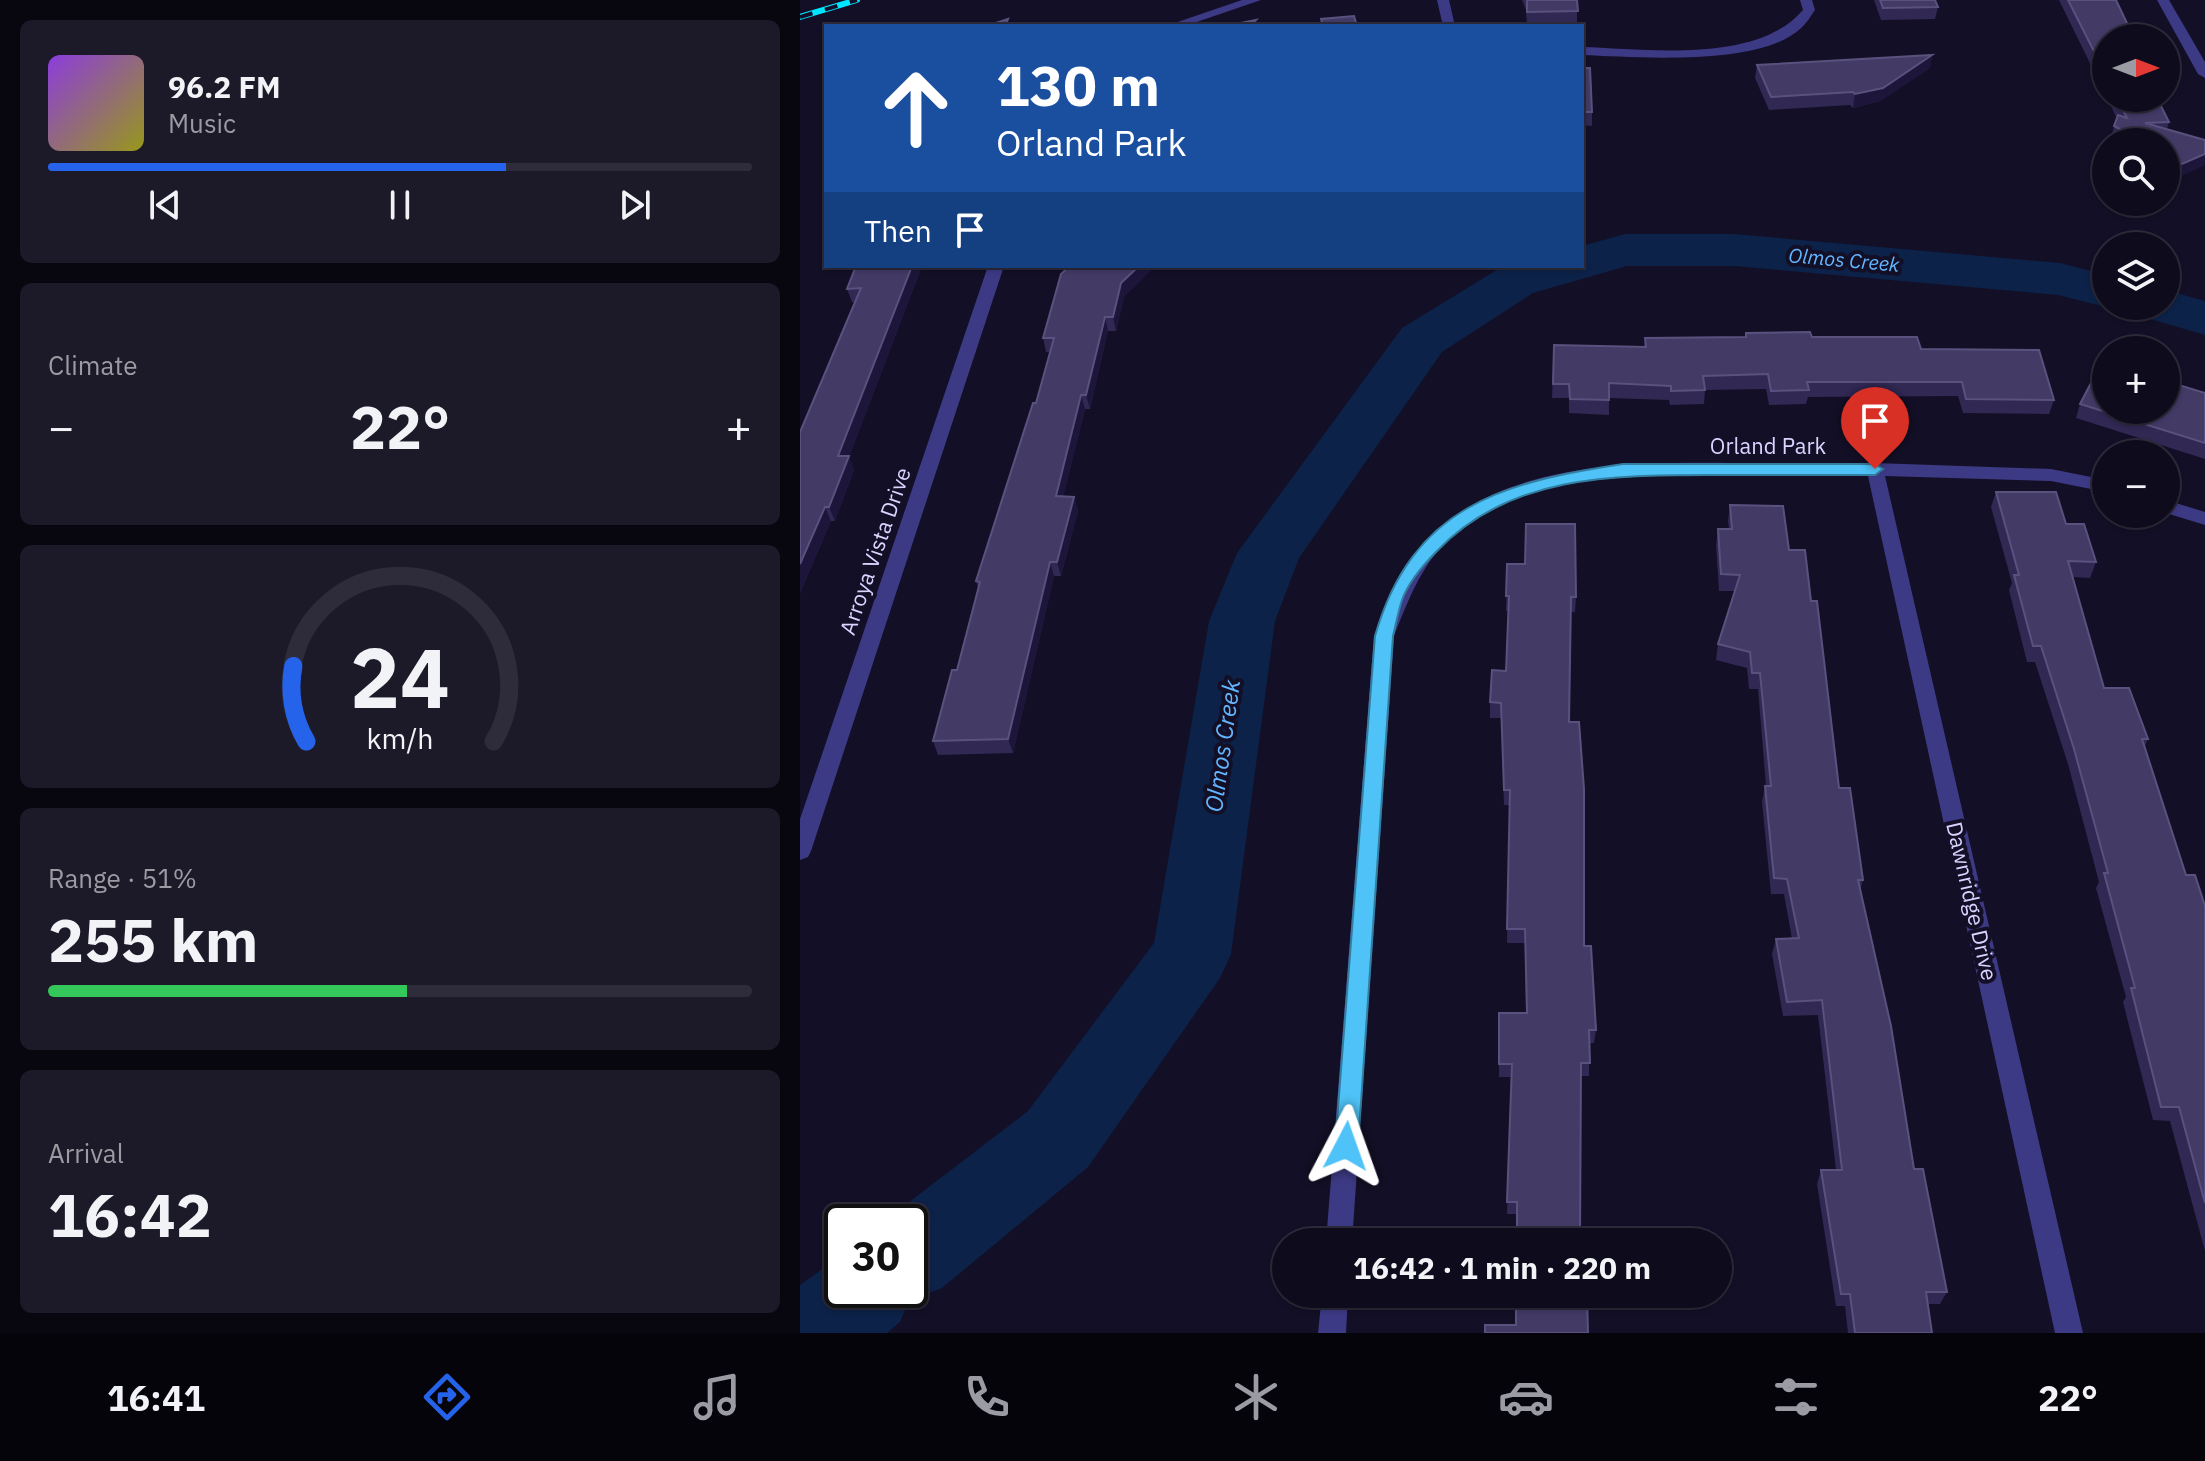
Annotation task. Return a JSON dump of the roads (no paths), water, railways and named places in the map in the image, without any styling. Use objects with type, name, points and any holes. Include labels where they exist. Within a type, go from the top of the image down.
[{"type":"street","points":[[1178,24],[1255,0]]},
{"type":"street","points":[[1443,0],[1449,24]]},
{"type":"street","points":[[1584,51],[1709,51],[1757,45],[1796,28],[1809,10],[1806,0]]},
{"type":"street","points":[[2163,0],[2205,74]]},
{"type":"street","name":"Arroya Vista Drive","points":[[800,851],[804,826],[995,268]]},
{"type":"street","name":"Orland Park","points":[[1340,1228],[1384,636],[1394,598],[1415,564],[1443,534],[1475,510],[1509,493],[1553,480],[1599,472],[1875,469],[2051,475],[2092,483]]},
{"type":"street","name":"Dawnridge Drive","points":[[1875,469],[2069,1333]]},
{"type":"street","points":[[2180,511],[2205,519]]},
{"type":"street","points":[[1332,1333],[1334,1308]]},
{"type":"waterway","name":"Olmos Creek","points":[[1584,261],[1625,250],[1734,250],[2060,279],[2092,287]]},
{"type":"waterway","name":"Olmos Creek","points":[[928,1243],[1058,1139],[1192,954],[1242,621],[1269,553],[1422,340],[1514,282],[1561,268]]},
{"type":"waterway","name":"Olmos Creek","points":[[2180,311],[2205,319]]},
{"type":"waterway","name":"Olmos Creek","points":[[814,1333],[845,1308]]},
{"type":"railway","points":[[800,17],[857,0]]}]
